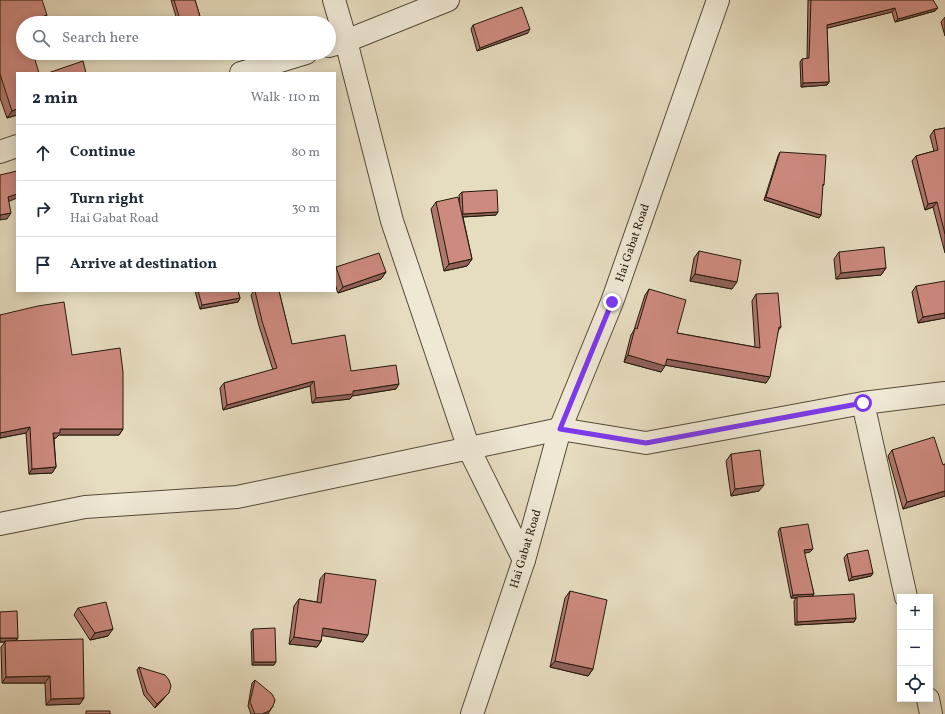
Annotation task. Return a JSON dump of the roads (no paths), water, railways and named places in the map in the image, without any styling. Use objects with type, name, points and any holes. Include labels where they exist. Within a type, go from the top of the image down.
[{"type":"street","points":[[334,0],[335,16]]},
{"type":"street","points":[[337,43],[448,0]]},
{"type":"street","name":"Hai Gabat Road","points":[[472,714],[524,560],[560,429],[612,302],[718,0]]},
{"type":"street","points":[[336,29],[337,43],[392,221],[469,449],[524,560]]},
{"type":"street","points":[[244,72],[283,60]]},
{"type":"street","points":[[0,152],[16,146]]},
{"type":"street","points":[[0,524],[85,507],[237,497],[560,429],[646,443],[863,403],[945,393]]},
{"type":"street","points":[[863,403],[905,594]]},
{"type":"street","points":[[929,702],[931,714]]}]
